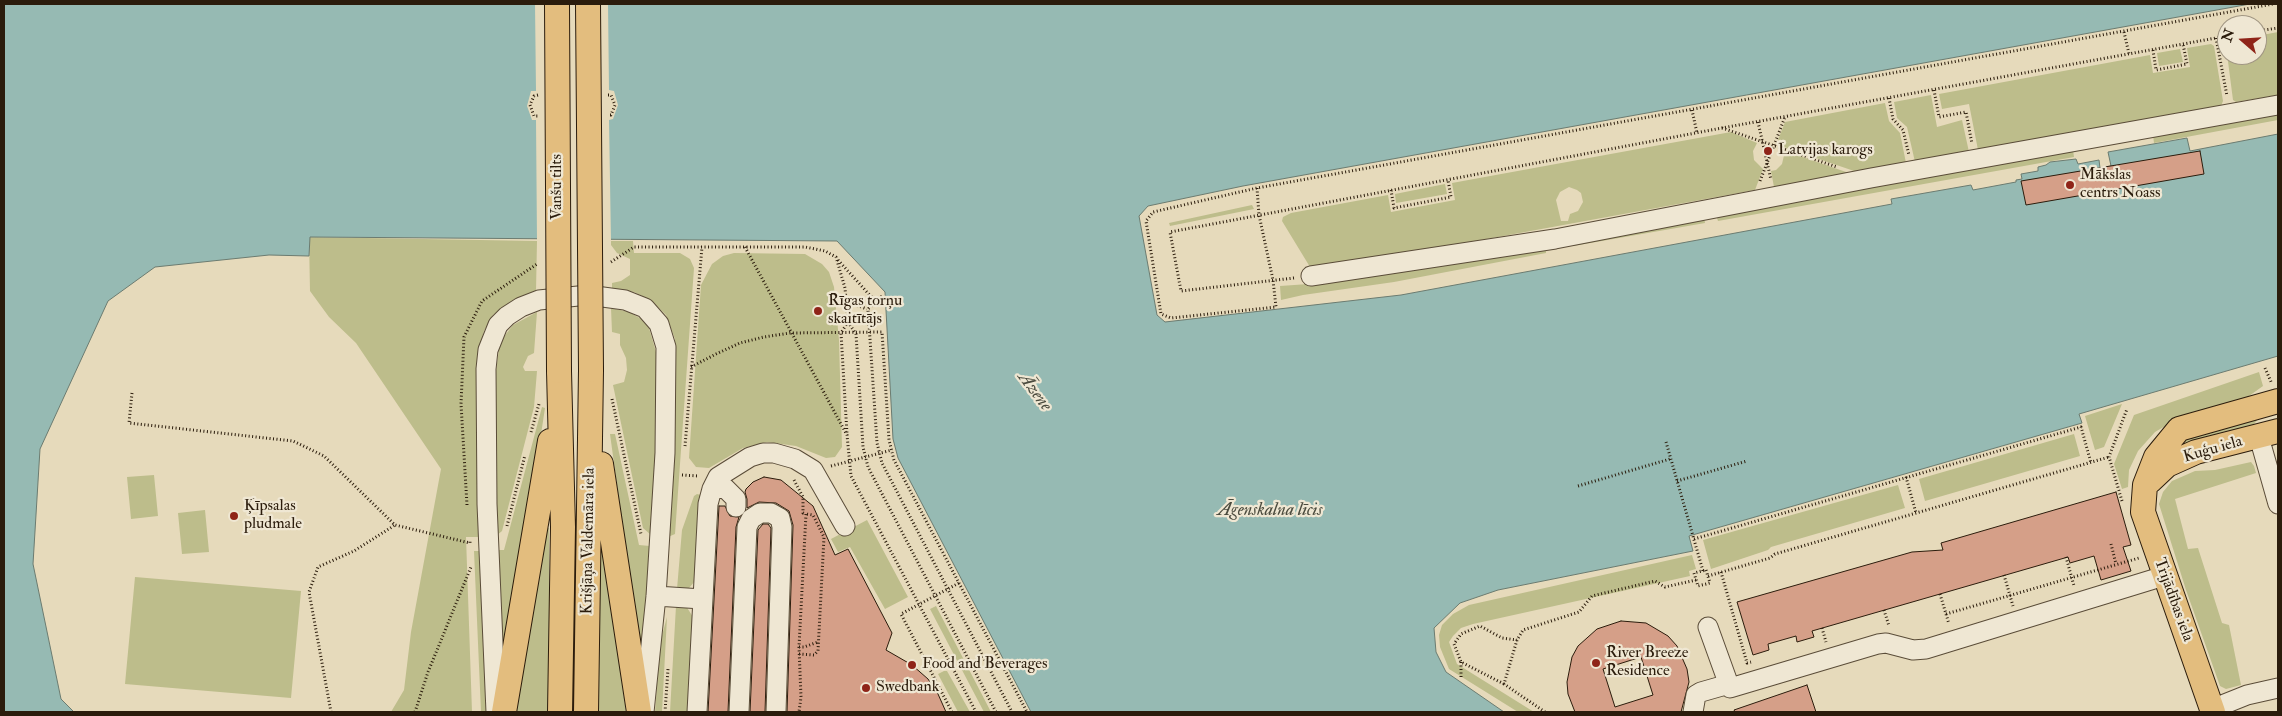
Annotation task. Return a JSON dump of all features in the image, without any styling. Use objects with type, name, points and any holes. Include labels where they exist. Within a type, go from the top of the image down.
[{"type":"main road","name":"Vanšu tilts","points":[[557,4],[559,380]]},
{"type":"main road","name":"Vanšu tilts","points":[[588,4],[591,370]]},
{"type":"main road","name":"Krišjāņa Valdemāra iela","points":[[586,712],[601,395],[591,370]]},
{"type":"main road","points":[[504,712],[559,380]]},
{"type":"main road","name":"Krišjāņa Valdemāra iela","points":[[559,380],[563,528],[560,712]]},
{"type":"main road","name":"Kuģu iela","points":[[2145,485],[2156,457],[2179,429],[2275,391]]},
{"type":"main road","points":[[601,395],[638,712]]},
{"type":"main road","points":[[2278,410],[2276,412],[2278,420]]},
{"type":"main road","name":"Kuģu iela","points":[[2145,485],[2167,465],[2196,452],[2269,434]]},
{"type":"main road","name":"Trijādības iela","points":[[2145,485],[2143,512],[2213,711]]},
{"type":"street","points":[[1311,276],[1555,239],[1752,200],[2278,105]]},
{"type":"street","points":[[496,712],[488,544],[486,369],[488,350],[498,325],[507,316],[521,307],[540,300],[588,296],[625,300],[645,308],[659,324],[666,347],[665,453],[656,596],[644,712]]},
{"type":"street","points":[[2269,434],[2278,504]]},
{"type":"street","points":[[696,712],[708,504],[715,483],[750,457],[763,453],[795,459],[813,470],[845,526]]},
{"type":"street","points":[[715,483],[725,488],[736,499],[736,507]]},
{"type":"street","points":[[739,712],[746,527],[751,519],[760,513],[771,513],[780,518],[782,527],[776,712]]},
{"type":"street","points":[[1708,627],[1730,688],[1878,644],[1886,643],[1920,650],[2164,576]]},
{"type":"street","points":[[656,596],[702,599]]},
{"type":"street","points":[[1693,712],[1696,695],[1729,684]]},
{"type":"street","points":[[2213,711],[2247,695],[2278,688]]},
{"type":"path","points":[[1257,188],[1259,215],[1274,280],[1276,306],[1171,318],[1161,314],[1146,221],[1153,212],[1257,188],[2273,4]]},
{"type":"path","points":[[2124,32],[2128,54]]},
{"type":"path","points":[[1311,276],[1181,291],[1170,232],[1722,128],[2216,38],[2230,114]]},
{"type":"path","points":[[2152,50],[2156,70],[2187,64],[2183,44]]},
{"type":"path","points":[[1934,90],[1939,117],[1966,112],[1975,160]]},
{"type":"path","points":[[1889,98],[1893,119],[1903,130],[1912,171]]},
{"type":"path","points":[[1692,110],[1697,133]]},
{"type":"path","points":[[1752,200],[1785,117]]},
{"type":"path","points":[[1758,122],[1774,196]]},
{"type":"path","points":[[1722,128],[1871,178]]},
{"type":"path","points":[[1391,190],[1394,208],[1451,197],[1448,180]]},
{"type":"path","points":[[610,262],[634,247],[805,247],[824,251],[836,257],[876,302]]},
{"type":"path","points":[[745,247],[847,435]]},
{"type":"path","points":[[684,455],[702,248]]},
{"type":"path","points":[[836,257],[845,288],[848,322],[856,334],[863,447],[868,467],[996,712]]},
{"type":"path","points":[[868,309],[882,296]]},
{"type":"path","points":[[847,302],[868,309]]},
{"type":"path","points":[[868,309],[877,443],[882,463],[1012,712]]},
{"type":"path","points":[[848,322],[841,334],[851,476],[976,712]]},
{"type":"path","points":[[691,368],[740,343],[790,333],[856,334],[882,332],[889,440],[894,460],[1027,712]]},
{"type":"path","points":[[2265,368],[2275,391]]},
{"type":"path","points":[[132,393],[129,422],[293,441],[324,456],[395,525],[470,543]]},
{"type":"path","points":[[601,395],[642,539]]},
{"type":"path","points":[[1694,539],[2081,427],[2091,463]]},
{"type":"path","points":[[1666,442],[1703,571]]},
{"type":"path","points":[[813,470],[892,450]]},
{"type":"path","points":[[1708,576],[1770,558],[1775,554],[2110,457]]},
{"type":"path","points":[[1578,486],[1670,459]]},
{"type":"path","points":[[1677,482],[1747,461]]},
{"type":"path","points":[[682,485],[683,465]]},
{"type":"path","points":[[682,475],[715,483]]},
{"type":"path","points":[[788,475],[800,489],[803,497],[803,513],[806,514],[799,647],[801,697],[799,712]]},
{"type":"path","points":[[1906,478],[1916,513]]},
{"type":"path","points":[[799,654],[814,654],[818,651],[824,537],[813,515],[806,514]]},
{"type":"path","points":[[331,712],[309,592],[318,567],[354,551],[395,525]]},
{"type":"path","points":[[2111,544],[2116,564]]},
{"type":"path","points":[[1946,614],[2156,552]]},
{"type":"path","points":[[2066,558],[2078,602]]},
{"type":"path","points":[[415,712],[428,672],[470,567]]},
{"type":"path","points":[[1706,570],[1708,576],[1710,583],[1698,586],[1694,574],[1706,570]]},
{"type":"path","points":[[1721,572],[1747,662]]},
{"type":"path","points":[[2004,575],[2017,621]]},
{"type":"path","points":[[1504,684],[1517,640],[1523,630],[1578,612],[1592,596],[1655,581],[1665,587],[1696,580]]},
{"type":"path","points":[[952,712],[901,614],[959,583]]},
{"type":"path","points":[[1940,594],[1954,640]]},
{"type":"path","points":[[1461,678],[1461,662],[1454,644],[1461,634],[1480,626],[1502,638],[1517,640]]},
{"type":"path","points":[[799,647],[818,642]]},
{"type":"path","points":[[1461,662],[1504,684],[1545,712]]},
{"type":"green space","points":[[2278,32],[2278,95],[2236,102],[2233,100],[2228,65],[2267,65],[2267,34]]},
{"type":"green space","points":[[2211,44],[2214,46],[2223,101],[2221,106],[1978,150],[1969,104],[1942,109],[1939,94],[2150,55],[2153,73],[2190,67],[2187,48]]},
{"type":"green space","points":[[2180,49],[2183,62],[2159,66],[2157,53]]},
{"type":"green space","points":[[1931,95],[1937,127],[1962,120],[1969,152],[1915,162],[1907,127],[1897,118],[1894,102]]},
{"type":"green space","points":[[1885,103],[1889,121],[1900,133],[1906,163],[1857,172],[1784,147],[1778,140],[1785,122]]},
{"type":"green space","points":[[2278,113],[2278,120],[2154,143],[2153,135]]},
{"type":"green space","points":[[1731,132],[1757,143],[1753,151],[1754,160],[1763,169],[1755,190],[1317,270],[1310,267],[1282,221],[1283,217],[1291,213],[1388,195],[1391,212],[1455,200],[1452,183]],"holes":[[[1569,187],[1581,193],[1583,202],[1578,211],[1570,214],[1568,221],[1561,221],[1556,200],[1560,192]]]},
{"type":"green space","points":[[2073,150],[2074,157],[1718,221],[1716,215]]},
{"type":"green space","points":[[1785,151],[1849,173],[1774,187],[1771,171],[1776,170],[1782,164]]},
{"type":"green space","points":[[1445,184],[1447,194],[1396,203],[1395,194]]},
{"type":"green space","points":[[1252,205],[1254,209],[1170,226],[1169,223]]},
{"type":"green space","points":[[1704,217],[1705,223],[1573,246],[1573,241]]},
{"type":"green space","points":[[309,237],[537,241],[536,291],[513,300],[493,315],[484,331],[478,353],[476,395],[480,537],[466,537],[472,712],[391,712],[404,690],[411,632],[441,469],[356,343],[329,317],[310,291]]},
{"type":"green space","points":[[611,241],[633,241],[634,253],[680,253],[690,259],[694,268],[675,534],[668,537],[674,428],[675,339],[666,315],[651,300],[634,292],[612,289],[612,283],[621,281],[630,275],[630,259],[617,253],[611,245]]},
{"type":"green space","points":[[1546,247],[1546,253],[1394,282],[1281,300],[1280,286],[1323,283],[1394,273],[1503,252]]},
{"type":"green space","points":[[734,253],[805,254],[822,264],[829,272],[834,287],[839,340],[842,447],[835,457],[826,458],[796,446],[767,442],[743,448],[709,468],[696,467],[689,458],[701,285],[712,264],[723,256]]},
{"type":"green space","points":[[611,308],[629,312],[643,320],[649,328],[656,352],[658,371],[656,457],[651,535],[643,528],[613,385],[624,382],[627,370],[626,358],[620,345],[620,334],[612,332]]},
{"type":"green space","points":[[537,312],[534,353],[528,356],[523,367],[525,371],[537,371],[534,407],[502,531],[496,536],[495,378],[499,349],[502,339],[513,325]]},
{"type":"green space","points":[[2259,372],[2263,386],[2242,401],[2172,422],[2155,432],[2138,451],[2129,470],[2128,487],[2122,489],[2114,464],[2134,415]]},
{"type":"green space","points":[[2122,404],[2104,447],[2095,450],[2085,416]]},
{"type":"green space","points":[[542,407],[545,408],[535,474],[502,659],[496,550],[504,550]]},
{"type":"green space","points":[[2259,418],[2250,429],[2185,446],[2184,439]]},
{"type":"green space","points":[[610,434],[615,434],[639,545],[650,546],[642,668]]},
{"type":"green space","points":[[2074,434],[2080,456],[1925,501],[1919,479]]},
{"type":"green space","points":[[2251,462],[2256,473],[2175,499],[2188,549],[2198,548],[2222,623],[2229,625],[2241,685],[2226,689],[2220,686],[2186,590],[2159,504],[2163,492],[2172,481],[2195,471],[2215,470]]},
{"type":"green space","points":[[154,475],[158,516],[131,519],[127,477]]},
{"type":"green space","points":[[1898,485],[1905,508],[1771,547],[1768,550],[1711,569],[1703,540]]},
{"type":"green space","points":[[697,494],[701,495],[695,581],[689,588],[677,589],[682,530],[694,496]]},
{"type":"green space","points":[[205,510],[209,552],[182,554],[178,513]]},
{"type":"green space","points":[[867,520],[908,597],[885,609],[850,547],[838,552],[831,539]]},
{"type":"green space","points":[[545,528],[549,528],[549,712],[513,712]]},
{"type":"green space","points":[[599,530],[601,530],[626,712],[595,712]]},
{"type":"green space","points":[[474,551],[481,551],[486,712],[481,712]]},
{"type":"green space","points":[[1692,555],[1696,569],[1689,571],[1690,576],[1473,624],[1461,628],[1453,636],[1449,642],[1457,664],[1534,712],[1518,712],[1449,669],[1440,647],[1439,635],[1442,625],[1453,614],[1469,605]]},
{"type":"green space","points":[[135,577],[301,591],[291,698],[125,684]]},
{"type":"green space","points":[[676,606],[686,606],[693,617],[689,712],[670,712]]},
{"type":"green space","points":[[936,606],[991,712],[984,712],[930,609]]},
{"type":"green space","points":[[667,617],[662,712],[655,712],[660,643]]},
{"type":"green space","points":[[947,671],[970,712],[958,712],[938,674]]},
{"type":"water","points":[[4,4],[2250,4],[1243,186],[1148,206],[1139,216],[1157,315],[1165,322],[1401,295],[1892,204],[1891,199],[1971,185],[1973,190],[2016,182],[2016,180],[2022,179],[2021,174],[2038,171],[2038,167],[2050,162],[2076,159],[2078,164],[2099,160],[2100,168],[2111,166],[2108,152],[2187,138],[2190,151],[2278,134],[2278,356],[2079,414],[2082,423],[1689,536],[1693,551],[1498,590],[1460,603],[1434,628],[1436,652],[1446,672],[1504,712],[1031,712],[898,458],[893,439],[885,292],[837,241],[310,237],[309,256],[269,255],[155,267],[108,301],[40,449],[33,564],[61,699],[74,712],[4,712]]},
{"type":"pier","points":[[535,4],[608,4],[609,90],[614,91],[618,105],[613,119],[609,120],[611,242],[537,241],[536,120],[532,120],[527,106],[531,91],[536,91]]},
{"type":"building","points":[[2200,151],[2204,174],[2026,205],[2021,181]]},
{"type":"building","points":[[764,477],[781,480],[813,506],[835,555],[848,549],[892,633],[886,650],[912,665],[928,679],[938,694],[946,712],[787,712],[793,525],[789,511],[776,503],[759,502],[747,508],[746,489],[753,482]]},
{"type":"building","points":[[2116,492],[2131,545],[2123,547],[2131,571],[2101,580],[2094,556],[2070,563],[2068,557],[1812,631],[1814,637],[1797,642],[1796,636],[1768,644],[1769,650],[1753,655],[1737,602],[1912,552],[1943,550],[1941,543]]},
{"type":"building","points":[[719,506],[725,506],[730,516],[739,517],[736,527],[728,712],[708,712]]},
{"type":"building","points":[[763,524],[768,524],[771,528],[765,712],[750,712],[758,530]]},
{"type":"building","name":"River Breeze Residence","points":[[1621,621],[1646,623],[1668,636],[1677,646],[1687,669],[1689,682],[1681,712],[1575,712],[1568,694],[1567,682],[1572,657],[1578,646],[1597,629]],"holes":[[[1641,657],[1653,695],[1615,707],[1603,669]]]},
{"type":"building","points":[[1807,685],[1816,712],[1735,712],[1734,710]]},
{"type":"place","name":"Latvijas karogs","points":[[1768,151]]},
{"type":"place","name":"Mākslas centrs Noass","points":[[2070,185]]},
{"type":"place","name":"Rīgas torņu skaitītājs","points":[[818,311]]},
{"type":"place","name":"Ķīpsalas pludmale","points":[[234,516]]},
{"type":"place","name":"River Breeze Residence","points":[[1596,663]]},
{"type":"place","name":"Food and Beverages","points":[[912,665]]},
{"type":"place","name":"Swedbank","points":[[866,688]]},
{"type":"water label","name":"Āzene","points":[[1034,392]]},
{"type":"water label","name":"Āgenskalna līcis","points":[[1270,511]]}]
